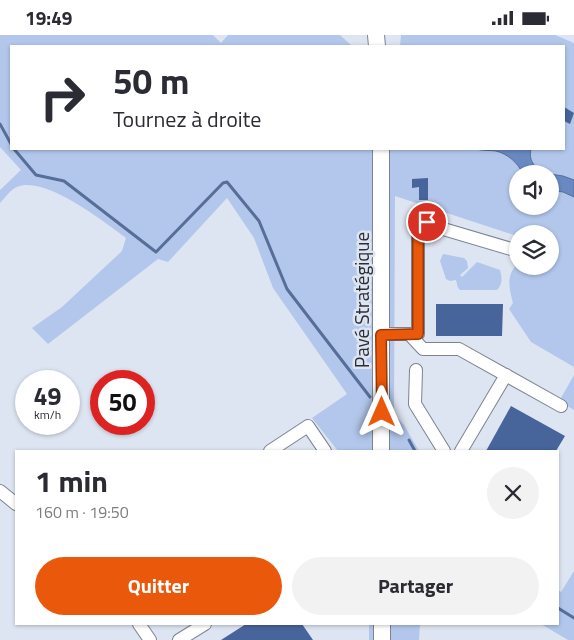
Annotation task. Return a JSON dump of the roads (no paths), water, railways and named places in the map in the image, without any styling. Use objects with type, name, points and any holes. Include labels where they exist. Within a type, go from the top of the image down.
[{"type":"main road","name":"Pavé Stratégique","points":[[381,150],[382,450]]},
{"type":"main road","points":[[382,625],[382,640]]},
{"type":"street","points":[[381,335],[418,334],[418,232],[420,225],[427,222],[509,248]]},
{"type":"street","points":[[409,334],[423,349],[459,349],[561,406]]},
{"type":"street","points":[[416,370],[415,405],[443,450]]},
{"type":"street","points":[[462,450],[506,375]]},
{"type":"street","points":[[272,450],[308,426],[324,450]]},
{"type":"street","points":[[0,491],[15,503]]},
{"type":"street","points":[[140,625],[150,640]]},
{"type":"street","points":[[179,640],[203,625]]},
{"type":"water","points":[[481,150],[531,150],[530,154],[534,165],[517,165],[505,154]]},
{"type":"water","points":[[559,175],[574,180],[574,197],[559,191]]},
{"type":"waterway","points":[[0,124],[10,142]]},
{"type":"waterway","points":[[15,150],[36,175],[64,181],[156,252],[223,183],[227,182],[259,221],[287,289],[370,397]]},
{"type":"waterway","points":[[409,440],[414,450]]},
{"type":"waterway","points":[[559,609],[574,618]]}]
